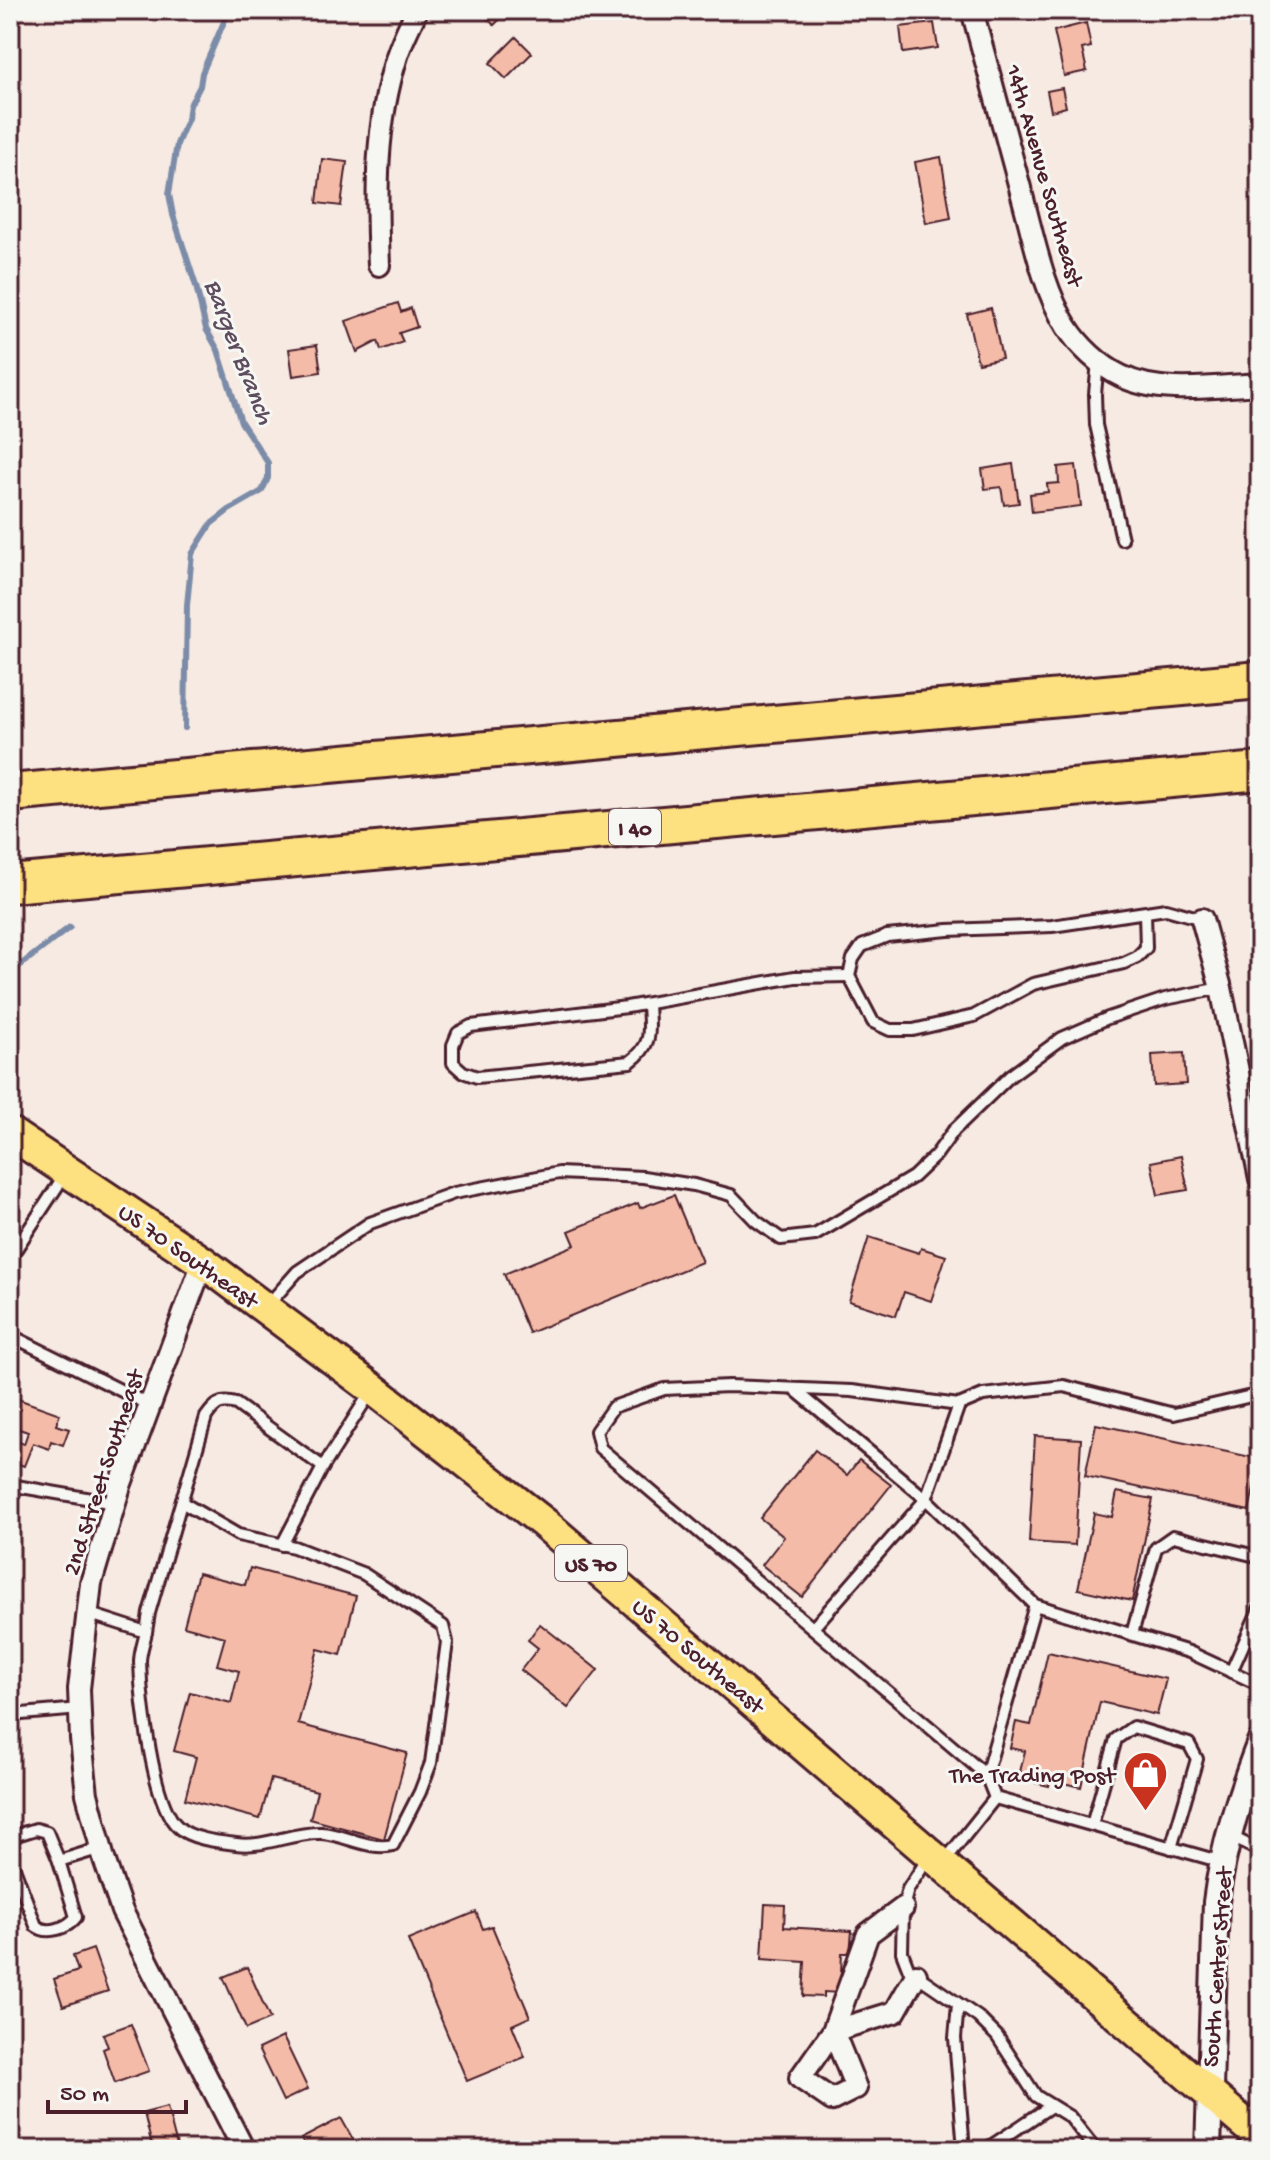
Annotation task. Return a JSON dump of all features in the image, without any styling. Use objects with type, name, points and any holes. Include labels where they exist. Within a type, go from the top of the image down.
[{"type":"highway","points":[[10,793],[1260,680]]},
{"type":"highway","name":"I 40","points":[[10,884],[1260,771]]},
{"type":"main road","name":"US 70 Southeast","points":[[10,1133],[203,1262],[373,1389],[544,1523],[1209,2094]]},
{"type":"main road","name":"US 70","points":[[1209,2094],[1260,2137]]},
{"type":"street","points":[[379,265],[376,189],[379,144],[398,53],[417,10]]},
{"type":"street","name":"14th Avenue Southeast","points":[[972,10],[1046,280],[1067,327],[1098,361],[1122,377],[1154,385],[1260,384]]},
{"type":"street","points":[[1202,919],[1221,988],[1260,1179]]},
{"type":"street","name":"2nd Street Southeast","points":[[203,1262],[115,1503],[91,1583],[79,1689],[87,1794],[122,1911],[244,2150]]},
{"type":"street","name":"South Center Street","points":[[1208,2150],[1216,1902],[1228,1835],[1260,1742]]},
{"type":"street","points":[[903,1908],[868,1934],[833,2031],[895,2012],[916,1975]]},
{"type":"lane","points":[[1098,361],[1096,425],[1122,539]]},
{"type":"lane","points":[[1145,913],[1146,948],[1137,957],[1124,963],[1033,984],[974,1016],[913,1030],[890,1030],[873,1022],[849,976],[853,959],[862,946],[887,936],[1052,926],[1166,909],[1202,919]]},
{"type":"lane","points":[[648,1004],[649,1038],[643,1052],[630,1062],[477,1077],[463,1072],[453,1063],[453,1045],[458,1033],[471,1026],[648,1004],[795,977],[849,976]]},
{"type":"lane","points":[[265,1308],[297,1272],[370,1223],[454,1193],[559,1173],[643,1177],[694,1185],[731,1195],[756,1221],[781,1239],[815,1235],[913,1177],[936,1155],[954,1130],[1010,1076],[1062,1038],[1108,1018],[1165,999],[1221,988]]},
{"type":"lane","points":[[10,1258],[67,1171]]},
{"type":"lane","points":[[10,1335],[150,1405]]},
{"type":"lane","points":[[995,1798],[986,1775],[600,1448],[596,1431],[613,1407],[664,1389],[729,1386],[852,1391],[959,1405],[983,1395],[1064,1386],[1174,1414],[1260,1394]]},
{"type":"lane","points":[[282,1545],[323,1467],[373,1389]]},
{"type":"lane","points":[[794,1389],[926,1499],[1035,1605],[1189,1652],[1260,1685]]},
{"type":"lane","points":[[183,1503],[238,1535],[282,1545],[364,1574],[443,1626],[446,1632],[431,1763],[393,1845],[377,1846],[321,1833],[260,1844],[238,1844],[181,1831],[171,1820],[161,1796],[146,1731],[140,1659],[149,1613],[206,1417],[214,1404],[224,1401],[236,1404],[323,1467]]},
{"type":"lane","points":[[813,1628],[926,1499],[959,1405]]},
{"type":"lane","points":[[10,1485],[115,1503]]},
{"type":"lane","points":[[1132,1634],[1156,1548],[1173,1536],[1260,1557]]},
{"type":"lane","points":[[986,1775],[1035,1605]]},
{"type":"lane","points":[[1231,1672],[1260,1607]]},
{"type":"lane","points":[[87,1613],[146,1632]]},
{"type":"lane","points":[[10,1715],[80,1709]]},
{"type":"lane","points":[[1092,1825],[1116,1739],[1133,1727],[1189,1744],[1197,1759],[1171,1848]]},
{"type":"lane","points":[[995,1798],[908,1889],[903,1908],[902,1952],[909,1970],[978,2017],[997,2036],[1036,2096],[1070,2117],[1096,2150]]},
{"type":"lane","points":[[995,1798],[1222,1862]]},
{"type":"lane","points":[[10,1837],[36,1829],[47,1832],[76,1917],[72,1923],[43,1931],[36,1926],[10,1857]]},
{"type":"lane","points":[[1228,1835],[1260,1851]]},
{"type":"lane","points":[[59,1861],[101,1848]]},
{"type":"lane","points":[[958,2004],[955,2038],[964,2150]]},
{"type":"lane","points":[[985,2150],[1051,2106]]},
{"type":"building","points":[[478,10],[509,10],[494,25]]},
{"type":"building","points":[[934,23],[938,48],[903,53],[900,27]]},
{"type":"building","points":[[1086,23],[1091,47],[1082,49],[1087,71],[1064,76],[1054,31]]},
{"type":"building","points":[[516,37],[532,53],[506,79],[490,63]]},
{"type":"building","points":[[1062,88],[1066,107],[1051,111],[1047,91]]},
{"type":"building","points":[[941,157],[951,218],[926,223],[915,162]]},
{"type":"building","points":[[322,159],[347,162],[341,206],[317,203]]},
{"type":"building","points":[[398,303],[401,312],[411,308],[417,327],[399,333],[403,342],[381,350],[378,341],[357,352],[346,321]]},
{"type":"building","points":[[991,308],[1002,358],[978,363],[967,314]]},
{"type":"building","points":[[317,345],[321,372],[293,376],[289,349]]},
{"type":"building","points":[[1013,464],[1019,503],[1004,505],[1001,487],[985,489],[982,469]]},
{"type":"building","points":[[1076,465],[1081,506],[1032,512],[1030,494],[1048,492],[1047,484],[1059,483],[1058,467]]},
{"type":"building","points":[[1184,1053],[1186,1084],[1154,1086],[1152,1055]]},
{"type":"building","points":[[1181,1156],[1188,1190],[1158,1195],[1151,1162]]},
{"type":"building","points":[[674,1195],[702,1262],[529,1333],[504,1274],[575,1245],[569,1231],[638,1203],[640,1208]]},
{"type":"building","points":[[869,1237],[919,1253],[921,1248],[946,1256],[931,1301],[904,1292],[896,1316],[849,1301]]},
{"type":"building","points":[[15,1398],[60,1414],[56,1425],[69,1429],[63,1445],[51,1441],[49,1449],[33,1443],[24,1466],[10,1461],[10,1431],[16,1433],[14,1440],[24,1444],[28,1432],[10,1426],[10,1412]]},
{"type":"building","points":[[1096,1424],[1260,1459],[1249,1511],[1085,1476]]},
{"type":"building","points":[[1035,1436],[1081,1439],[1075,1545],[1029,1542]]},
{"type":"building","points":[[815,1450],[847,1475],[859,1460],[891,1485],[802,1597],[762,1565],[784,1537],[760,1518]]},
{"type":"building","points":[[1117,1492],[1153,1499],[1132,1601],[1078,1589],[1094,1513],[1112,1517]]},
{"type":"building","points":[[250,1568],[356,1596],[341,1655],[318,1649],[298,1724],[407,1753],[384,1839],[310,1819],[317,1791],[271,1779],[260,1819],[185,1799],[196,1757],[174,1751],[190,1692],[231,1703],[239,1671],[217,1665],[225,1637],[184,1626],[198,1573],[245,1585]]},
{"type":"building","points":[[540,1624],[598,1670],[568,1708],[521,1670],[538,1648],[528,1640]]},
{"type":"building","points":[[1048,1652],[1166,1679],[1157,1715],[1100,1702],[1081,1787],[1050,1780],[1049,1786],[1036,1783],[1037,1776],[1020,1772],[1025,1751],[1010,1748],[1016,1722],[1031,1725]]},
{"type":"building","points":[[765,1904],[785,1905],[784,1927],[852,1931],[850,1953],[842,1953],[840,1993],[824,1992],[824,1997],[803,1996],[805,1962],[762,1959]]},
{"type":"building","points":[[476,1912],[483,1929],[492,1926],[530,2017],[512,2025],[525,2057],[467,2081],[408,1940]]},
{"type":"building","points":[[93,1949],[108,1991],[63,2006],[54,1979],[78,1971],[73,1956]]},
{"type":"building","points":[[247,1967],[270,2019],[246,2029],[223,1977]]},
{"type":"building","points":[[131,2024],[149,2071],[115,2083],[103,2049],[108,2047],[103,2034]]},
{"type":"building","points":[[283,2037],[308,2089],[283,2101],[258,2049]]},
{"type":"building","points":[[167,2107],[178,2150],[153,2150],[144,2113]]},
{"type":"building","points":[[341,2118],[359,2150],[307,2150],[301,2139]]},
{"type":"waterway","name":"Barger Branch","points":[[185,728],[187,605],[192,554],[211,524],[262,491],[268,478],[268,463],[241,422],[218,350],[206,329],[169,194],[177,144],[229,10]]},
{"type":"waterway","name":"Barger Branch","points":[[10,973],[70,927]]},
{"type":"place","name":"The Trading Post","points":[[1146,1813]]}]
